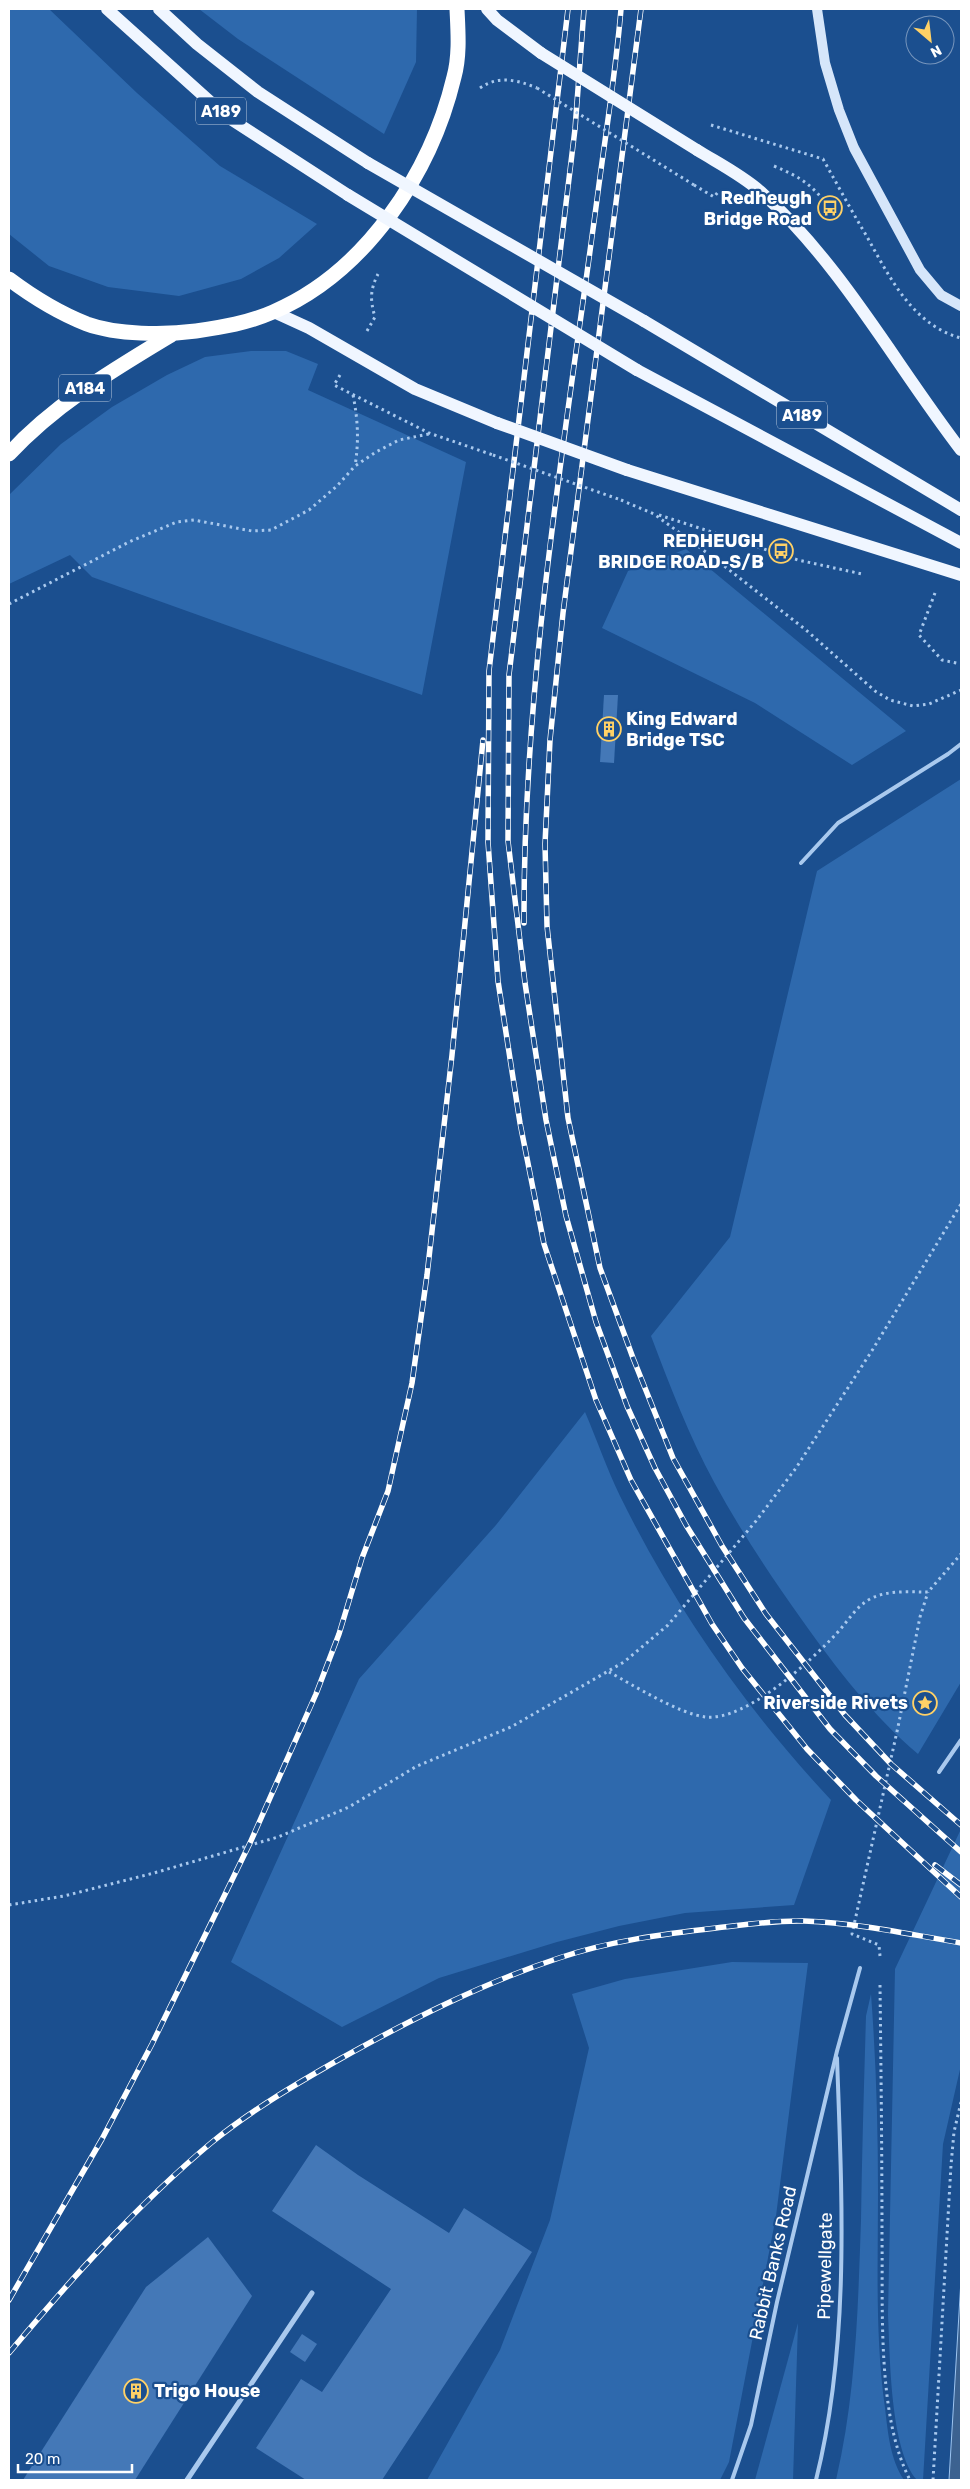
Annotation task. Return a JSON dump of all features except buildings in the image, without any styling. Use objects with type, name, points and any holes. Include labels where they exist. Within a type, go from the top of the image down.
[{"type":"highway","points":[[9,279],[33,298],[88,324],[131,332],[171,334],[234,326],[274,312],[315,288],[346,263],[373,235],[399,203],[427,155],[452,84],[458,35],[457,9]]},
{"type":"highway","name":"A184","points":[[9,454],[29,433],[66,402],[171,334]]},
{"type":"main road","name":"A189","points":[[107,9],[226,116],[348,195],[637,370],[961,543]]},
{"type":"main road","name":"A189","points":[[159,9],[197,44],[258,92],[368,163],[644,321],[961,510]]},
{"type":"main road","points":[[487,9],[497,20],[541,53],[760,191],[810,243],[842,281],[961,450]]},
{"type":"main road","points":[[274,312],[309,328],[415,389],[497,423],[627,470],[961,575]]},
{"type":"street","points":[[817,9],[825,63],[839,110],[854,148],[920,270],[941,295],[961,306]]},
{"type":"street","points":[[187,2480],[312,2293]]},
{"type":"lane","points":[[801,863],[838,823],[961,744]]},
{"type":"lane","points":[[939,1772],[961,1740]]},
{"type":"lane","name":"Rabbit Banks Road","points":[[732,2480],[751,2425],[837,2051],[860,1968]]},
{"type":"lane","name":"Pipewellgate","points":[[816,2480],[832,2403],[838,2315],[841,2172],[837,2051]]},
{"type":"path","points":[[537,88],[694,185]]},
{"type":"path","points":[[706,122],[727,132],[822,159],[903,297],[934,327],[961,338]]},
{"type":"path","points":[[353,395],[358,418],[359,444],[355,466]]},
{"type":"path","points":[[9,604],[128,542],[177,522],[194,520],[252,531],[271,530],[309,510],[337,486],[355,466],[376,452],[399,440],[429,433],[620,500],[654,514],[798,560],[871,576]]},
{"type":"path","points":[[654,514],[806,630],[876,691],[890,700],[913,706],[929,704],[961,690]]},
{"type":"path","points":[[926,589],[944,594]]},
{"type":"path","points":[[935,592],[918,635],[942,660],[961,664]]},
{"type":"path","points":[[9,1905],[64,1896],[154,1873],[278,1837],[349,1807],[417,1766],[511,1727],[624,1662],[668,1625],[796,1468],[873,1348],[961,1204]]},
{"type":"path","points":[[880,1964],[880,1944],[852,1934],[898,1728],[920,1617],[928,1592],[961,1554]]},
{"type":"path","points":[[609,1672],[686,1712],[704,1717],[719,1717],[735,1712],[786,1678],[814,1656],[838,1632],[854,1611],[870,1599],[886,1593],[928,1592]]},
{"type":"path","points":[[880,1983],[884,2361],[894,2434],[901,2461],[910,2480]]},
{"type":"path","points":[[933,2480],[949,2185],[954,2132],[961,2102]]},
{"type":"shaded area","points":[[9,9],[49,9],[137,93],[220,166],[317,224],[279,258],[241,279],[179,296],[108,287],[49,266],[9,234]]},
{"type":"shaded area","points":[[199,9],[417,9],[416,62],[384,134],[238,39]]},
{"type":"shaded area","points":[[251,351],[286,351],[318,364],[308,390],[466,462],[422,695],[92,577],[70,555],[9,584],[9,495],[61,444],[112,407],[167,375],[205,357]]},
{"type":"shaded area","points":[[686,549],[906,731],[852,765],[755,703],[602,628],[628,571]]},
{"type":"shaded area","points":[[961,779],[961,1682],[918,1754],[870,1708],[828,1656],[756,1552],[724,1500],[696,1447],[651,1336],[730,1237],[817,871]]},
{"type":"shaded area","points":[[585,1412],[620,1496],[664,1578],[714,1656],[741,1693],[770,1730],[831,1800],[794,1905],[685,1913],[619,1926],[557,1942],[439,1978],[342,2027],[231,1962],[359,1679],[496,1525]]},
{"type":"shaded area","points":[[961,1829],[961,2065],[943,2144],[923,2480],[917,2480],[908,2466],[896,2425],[891,2377],[888,2315],[895,1969]]},
{"type":"shaded area","points":[[732,1962],[808,1963],[776,2216],[729,2462],[720,2480],[427,2480],[500,2350],[550,2220],[589,2048],[572,1994],[625,1979]]},
{"type":"shaded area","points":[[871,1994],[877,2117],[880,2354],[890,2446],[899,2472],[904,2480],[836,2480],[848,2415],[855,2351],[859,2286],[866,2016]]},
{"type":"shaded area","points":[[961,2280],[961,2480],[949,2480]]},
{"type":"shaded area","points":[[798,2323],[793,2480],[755,2480]]},
{"type":"railway","points":[[568,9],[489,671],[488,842],[498,981],[520,1123],[544,1244],[596,1400],[631,1480],[712,1624],[742,1668],[807,1749],[856,1800],[961,1897]]},
{"type":"railway","points":[[584,9],[575,129],[509,675],[508,841],[525,983],[546,1120],[566,1216],[596,1322],[627,1406],[655,1468],[686,1525],[744,1618],[830,1729],[876,1776],[961,1852]]},
{"type":"railway","points":[[524,923],[526,831],[539,648],[560,465],[611,100],[621,9]]},
{"type":"railway","points":[[641,9],[563,613],[550,740],[545,844],[547,926],[568,1118],[600,1268],[673,1458],[722,1546],[766,1614],[845,1715],[891,1764],[961,1825]]},
{"type":"railway","points":[[9,2300],[102,2139],[152,2044],[250,1843],[316,1694],[339,1634],[362,1558],[388,1491],[412,1383],[427,1275],[452,1055],[483,740]]},
{"type":"railway","points":[[935,1865],[961,1885]]},
{"type":"railway","points":[[9,2353],[81,2270],[131,2217],[226,2131],[274,2098],[340,2059],[420,2016],[475,1991],[531,1968],[597,1947],[696,1930],[760,1923],[804,1921],[843,1924],[961,1943]]},
{"type":"place","name":"Redheugh Bridge Road","points":[[830,208]]},
{"type":"place","name":"REDHEUGH BRIDGE ROAD-S/B","points":[[781,551]]},
{"type":"place","name":"King Edward Bridge TSC","points":[[609,729]]},
{"type":"place","name":"Riverside Rivets","points":[[925,1703]]},
{"type":"place","name":"Trigo House","points":[[136,2391]]}]
